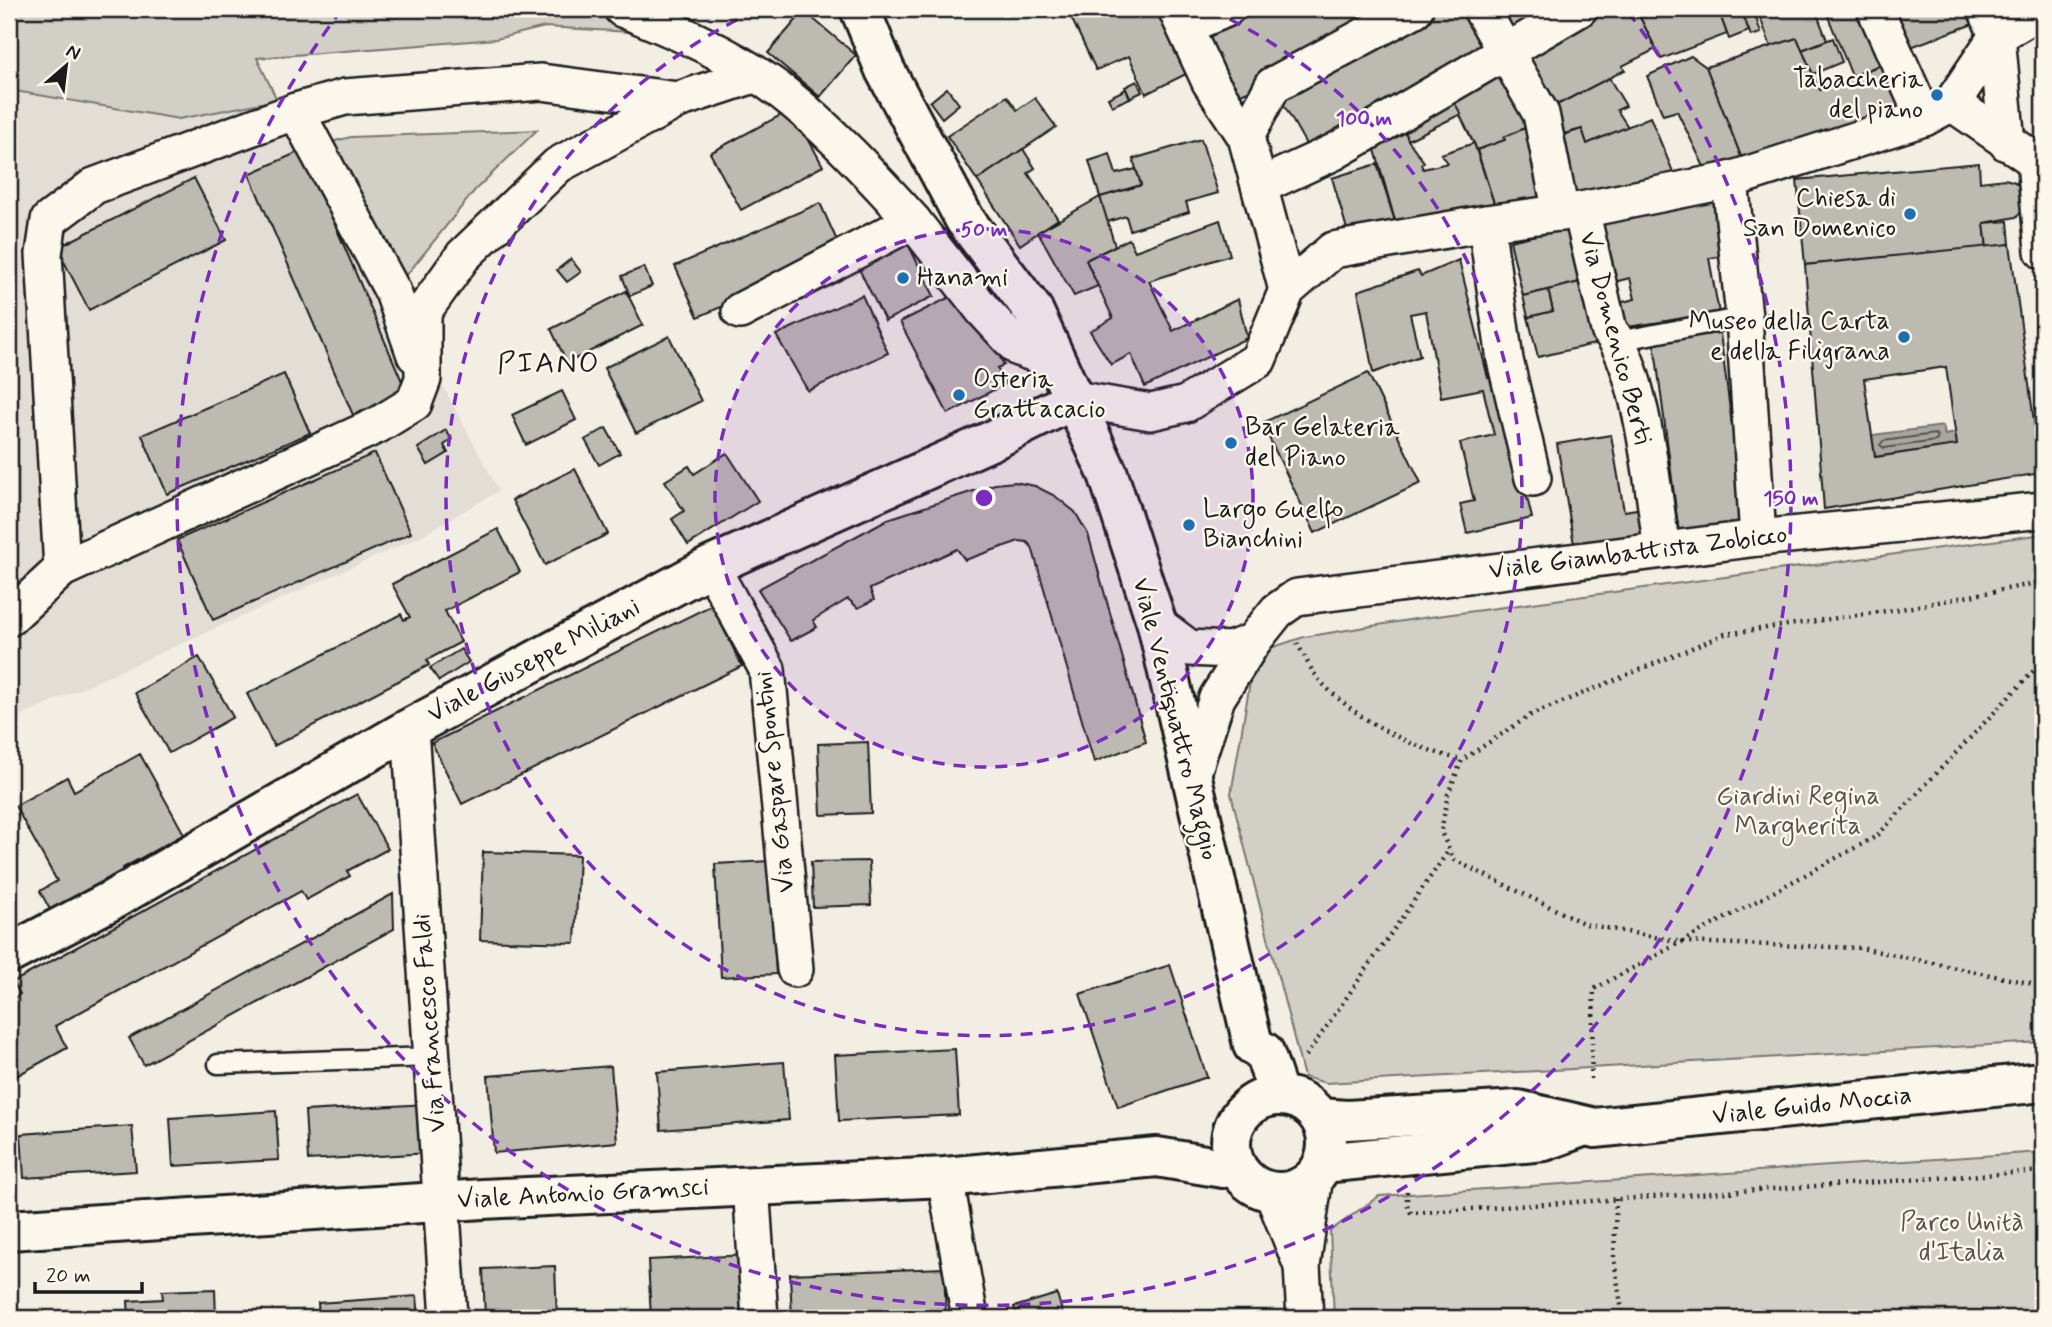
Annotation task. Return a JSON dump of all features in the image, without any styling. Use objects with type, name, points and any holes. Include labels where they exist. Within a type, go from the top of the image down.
[{"type":"main road","name":"Viale Ventiquattro Maggio","points":[[860,9],[885,70],[965,220],[1033,310],[1108,474],[1157,624],[1253,1045],[1247,1056],[1268,1098]]},
{"type":"main road","name":"Viale Giuseppe Miliani","points":[[9,954],[114,898],[410,728],[711,566],[995,439],[1074,399]]},
{"type":"main road","name":"Viale Guido Moccia","points":[[1320,1118],[1347,1120],[1518,1110],[1595,1128],[2043,1082]]},
{"type":"main road","points":[[1272,1192],[1245,1178],[1233,1149],[1237,1119],[1268,1098],[1295,1098],[1309,1106],[1320,1118],[1326,1140],[1319,1170]]},
{"type":"main road","name":"Viale Guido Moccia","points":[[1272,1192],[1295,1189],[1319,1170],[1544,1141],[1582,1127]]},
{"type":"main road","name":"Viale Antonio Gramsci","points":[[9,1230],[442,1201],[945,1177],[1157,1157],[1190,1142],[1233,1149]]},
{"type":"street","points":[[622,9],[690,36],[783,93],[880,184],[914,221],[983,310],[1018,348],[1058,362]]},
{"type":"street","points":[[1074,399],[1151,412],[1185,404],[1258,360],[1287,290],[1247,137],[1210,82],[1181,17],[1226,9]]},
{"type":"street","points":[[1247,137],[1273,85],[1415,9]]},
{"type":"street","points":[[1481,9],[1541,114],[1571,212]]},
{"type":"street","points":[[1260,186],[1334,152],[1579,9]]},
{"type":"street","points":[[1875,9],[1938,111],[2028,157]]},
{"type":"street","points":[[1938,111],[1991,22],[2043,9]]},
{"type":"street","points":[[1991,22],[2028,157],[2043,251]]},
{"type":"street","points":[[9,618],[62,569],[379,425],[414,403],[424,379],[423,312],[463,256],[558,165],[678,100],[754,75]]},
{"type":"street","points":[[62,569],[44,254],[49,220],[94,186],[296,111],[345,97],[541,82],[678,100]]},
{"type":"street","points":[[296,111],[393,292],[424,379]]},
{"type":"street","name":"Via Domenico Berti","points":[[1287,290],[1333,250],[1486,223],[1571,212],[1730,180],[1938,111]]},
{"type":"street","points":[[1730,180],[1744,317],[1758,538]]},
{"type":"street","name":"Via Domenico Berti","points":[[1571,212],[1609,330],[1618,341],[1639,403],[1662,550]]},
{"type":"street","points":[[740,311],[914,221]]},
{"type":"street","points":[[1486,223],[1505,360],[1533,478]]},
{"type":"street","name":"Viale Giambattista Zobicco","points":[[1192,776],[1217,698],[1252,641],[1277,611],[1297,597],[1758,538],[2043,510]]},
{"type":"street","name":"Via Gaspare Spontini","points":[[711,566],[768,669],[795,969]]},
{"type":"street","points":[[1157,624],[1189,648],[1230,650],[1252,641]]},
{"type":"street","name":"Via Francesco Faldi","points":[[410,728],[449,1318]]},
{"type":"street","points":[[1306,1318],[1302,1266],[1319,1170]]},
{"type":"street","points":[[945,1177],[970,1318]]},
{"type":"street","points":[[751,1185],[760,1318]]},
{"type":"street","points":[[1272,1192],[1302,1266]]},
{"type":"lane","points":[[1618,341],[1744,317]]},
{"type":"lane","points":[[218,1064],[433,1057]]},
{"type":"path","points":[[2043,582],[1907,608],[1725,634],[1531,715],[1462,760],[1448,794],[1441,832],[1454,860],[1585,924],[1681,942],[1861,948],[2043,986]]},
{"type":"path","points":[[1277,611],[1319,680],[1366,719],[1420,750],[1462,760]]},
{"type":"path","points":[[1591,1079],[1594,989],[1877,836],[2043,661]]},
{"type":"path","points":[[1303,1059],[1449,850]]},
{"type":"path","points":[[1407,1186],[1407,1205],[1411,1213],[2043,1171]]},
{"type":"path","points":[[1616,1199],[1614,1259],[1623,1318]]},
{"type":"path","points":[[2014,1318],[2043,1306]]},
{"type":"shaded area","points":[[9,90],[179,119],[289,98],[499,491],[419,537],[9,721]]},
{"type":"green space","points":[[9,9],[662,9],[647,33],[545,27],[496,39],[257,58],[277,100],[179,119],[9,90]]},
{"type":"green space","points":[[537,130],[475,190],[393,292],[315,146],[351,137]]},
{"type":"green space","name":"Giardini Regina Margherita","points":[[2043,534],[2043,1042],[1326,1083],[1304,1077],[1231,794],[1255,653],[1304,637],[1415,619]]},
{"type":"green space","name":"Parco Unità d'Italia","points":[[2043,1152],[2043,1318],[1334,1318],[1330,1231],[1379,1196]]},
{"type":"water","points":[[1943,426],[1945,435],[1955,433],[1957,445],[1875,457],[1872,435]]},
{"type":"building","points":[[1067,9],[1169,9],[1196,69],[1146,94],[1129,56],[1096,70]]},
{"type":"building","points":[[1265,9],[1398,9],[1290,56],[1293,64],[1263,84],[1230,99],[1202,38]]},
{"type":"building","points":[[1428,9],[1473,9],[1497,51],[1312,155],[1277,93]]},
{"type":"building","points":[[1489,9],[1549,9],[1507,45]]},
{"type":"building","points":[[1601,9],[1636,9],[1656,49],[1622,66],[1625,70],[1551,108],[1521,53]]},
{"type":"building","points":[[1636,9],[1718,9],[1727,34],[1661,59]]},
{"type":"building","points":[[1718,9],[1741,9],[1749,31],[1729,39]]},
{"type":"building","points":[[1741,9],[1753,9],[1761,33],[1751,36]]},
{"type":"building","points":[[1757,9],[1815,9],[1827,40],[1802,50],[1797,38],[1771,47]]},
{"type":"building","points":[[1825,9],[1869,9],[1890,61],[1852,76]]},
{"type":"building","points":[[1887,9],[1978,9],[1981,21],[1900,51]]},
{"type":"building","points":[[804,11],[856,55],[820,97],[768,53]]},
{"type":"building","points":[[1797,38],[1820,90],[1890,61],[1916,115],[1745,167],[1706,67]]},
{"type":"building","points":[[1833,38],[1842,62],[1813,74],[1802,50]]},
{"type":"building","points":[[1691,56],[1706,67],[1745,167],[1707,173],[1677,111],[1663,115],[1647,76]]},
{"type":"building","points":[[1507,62],[1539,122],[1504,137],[1505,140],[1477,150],[1450,95]]},
{"type":"building","points":[[1609,78],[1626,106],[1617,110],[1628,127],[1587,144],[1582,129],[1560,135],[1551,108]]},
{"type":"building","points":[[1137,81],[1142,92],[1130,98],[1125,87]]},
{"type":"building","points":[[947,88],[959,104],[942,118],[930,102]]},
{"type":"building","points":[[1126,89],[1130,98],[1112,106],[1108,98]]},
{"type":"building","points":[[1450,95],[1461,114],[1408,140],[1402,122]]},
{"type":"building","points":[[1007,96],[1017,110],[1035,98],[1056,127],[977,180],[947,136]]},
{"type":"building","points":[[792,109],[823,166],[741,210],[710,153]]},
{"type":"building","points":[[1650,117],[1674,174],[1574,200],[1554,138],[1582,129],[1587,144]]},
{"type":"building","points":[[1402,122],[1408,140],[1424,162],[1421,164],[1423,169],[1448,163],[1441,154],[1474,143],[1497,212],[1397,228],[1372,139]]},
{"type":"building","points":[[1539,122],[1553,202],[1497,212],[1477,150],[1505,140],[1504,137]]},
{"type":"building","points":[[1201,139],[1218,193],[1186,202],[1189,212],[1130,230],[1126,216],[1107,222],[1100,197],[1141,185],[1133,159]]},
{"type":"building","points":[[1023,149],[1035,168],[1028,173],[1058,219],[1020,245],[977,180]]},
{"type":"building","points":[[303,150],[407,393],[353,415],[249,174]]},
{"type":"building","points":[[1110,154],[1116,174],[1136,169],[1141,185],[1100,197],[1089,161]]},
{"type":"building","name":"Chiesa di San Domenico","points":[[1979,163],[1980,182],[2005,179],[2015,182],[2023,190],[2023,211],[2016,217],[1984,223],[1987,248],[1805,265],[1797,180]]},
{"type":"building","points":[[1377,164],[1397,228],[1349,236],[1332,178]]},
{"type":"building","points":[[194,178],[226,240],[89,310],[57,248]]},
{"type":"building","points":[[1718,195],[1725,256],[1709,258],[1719,313],[1621,328],[1615,304],[1635,299],[1630,278],[1610,283],[1596,225]]},
{"type":"building","points":[[1100,197],[1115,246],[1086,260],[1098,286],[1074,296],[1038,232]]},
{"type":"building","points":[[820,203],[843,254],[698,317],[675,266]]},
{"type":"building","points":[[1220,220],[1230,255],[1149,281],[1173,331],[1238,299],[1247,338],[1145,387],[1131,354],[1111,365],[1090,331],[1113,318],[1086,260],[1129,239],[1135,251]]},
{"type":"building","points":[[2008,221],[2010,244],[1987,248],[1984,223]]},
{"type":"building","points":[[1575,226],[1588,280],[1523,296],[1510,241]]},
{"type":"building","points":[[902,232],[934,296],[885,321],[853,257]]},
{"type":"building","points":[[2010,244],[2041,473],[1824,509],[1805,265]],"holes":[[[1946,367],[1957,445],[1875,457],[1864,379]]]},
{"type":"building","points":[[571,259],[581,272],[567,282],[557,270]]},
{"type":"building","points":[[1459,260],[1488,378],[1498,376],[1532,518],[1467,533],[1460,504],[1474,501],[1460,443],[1494,435],[1483,389],[1441,397],[1426,311],[1410,314],[1420,356],[1373,373],[1358,291],[1418,271],[1421,276]]},
{"type":"building","points":[[644,267],[652,286],[630,296],[622,276]]},
{"type":"building","points":[[1588,280],[1603,342],[1538,357],[1528,317],[1553,311],[1548,290]]},
{"type":"building","points":[[1548,290],[1553,311],[1528,317],[1523,296]]},
{"type":"building","points":[[626,291],[643,325],[567,363],[551,329]]},
{"type":"building","points":[[958,293],[984,326],[1004,365],[997,368],[1005,384],[948,414],[900,322]]},
{"type":"building","points":[[862,295],[888,353],[808,391],[776,335]]},
{"type":"building","points":[[1720,333],[1745,525],[1679,533],[1654,341]]},
{"type":"building","points":[[669,336],[701,401],[636,433],[604,368]]},
{"type":"building","points":[[1368,373],[1421,483],[1315,533],[1262,423]]},
{"type":"building","points":[[284,374],[310,433],[167,494],[142,435]]},
{"type":"building","points":[[562,391],[576,420],[526,445],[512,415]]},
{"type":"building","points":[[606,428],[620,453],[599,465],[585,440]]},
{"type":"building","points":[[446,430],[452,440],[444,445],[448,453],[428,465],[418,448]]},
{"type":"building","points":[[1611,435],[1624,511],[1643,508],[1648,537],[1575,550],[1557,444]]},
{"type":"building","points":[[375,453],[411,533],[213,620],[177,540]]},
{"type":"building","points":[[727,453],[758,501],[688,545],[672,519],[684,511],[665,481],[689,466],[694,474]]},
{"type":"building","points":[[575,469],[608,534],[545,565],[512,500]]},
{"type":"building","points":[[1015,482],[1035,486],[1055,496],[1075,512],[1088,534],[1146,742],[1094,762],[1032,547],[1027,542],[1019,541],[965,560],[957,549],[870,589],[874,600],[858,608],[848,599],[813,620],[817,627],[791,641],[758,589],[888,519],[995,484]]},
{"type":"building","points":[[498,529],[520,572],[445,611],[461,642],[427,660],[429,665],[274,746],[247,694],[401,614],[404,620],[410,617],[392,584]]},
{"type":"building","points":[[712,605],[742,666],[462,804],[432,743]]},
{"type":"building","points":[[461,649],[469,662],[439,681],[430,668]]},
{"type":"building","points":[[199,657],[233,717],[169,753],[135,693]]},
{"type":"building","points":[[868,742],[871,813],[821,815],[818,744]]},
{"type":"building","points":[[140,754],[184,834],[123,868],[129,880],[56,921],[40,891],[57,881],[15,806],[67,777],[74,791]]},
{"type":"building","points":[[357,794],[388,849],[347,871],[350,876],[306,900],[301,891],[55,1026],[67,1048],[9,1080],[9,1001],[20,994],[13,982]]},
{"type":"building","points":[[483,852],[579,855],[575,943],[480,940]]},
{"type":"building","points":[[770,861],[776,974],[721,977],[715,864]]},
{"type":"building","points":[[869,861],[871,905],[813,907],[811,862]]},
{"type":"building","points":[[393,894],[394,929],[144,1065],[129,1038]]},
{"type":"building","points":[[1170,965],[1207,1077],[1118,1107],[1080,994]]},
{"type":"building","points":[[955,1049],[959,1115],[839,1121],[835,1055]]},
{"type":"building","points":[[784,1062],[789,1120],[661,1130],[657,1072]]},
{"type":"building","points":[[611,1066],[617,1142],[494,1153],[488,1076]]},
{"type":"building","points":[[427,1104],[430,1153],[308,1160],[305,1111]]},
{"type":"building","points":[[276,1111],[279,1160],[173,1166],[170,1118]]},
{"type":"building","points":[[132,1126],[136,1171],[24,1178],[21,1134]]},
{"type":"building","points":[[748,1255],[751,1318],[651,1318],[648,1260]]},
{"type":"building","points":[[555,1266],[557,1318],[485,1318],[483,1269]]},
{"type":"building","points":[[944,1268],[946,1318],[792,1318],[790,1274]]},
{"type":"building","points":[[215,1289],[216,1318],[129,1318],[128,1301],[163,1299],[162,1291]]},
{"type":"building","points":[[1057,1294],[1064,1318],[1018,1318],[1014,1307]]},
{"type":"building","points":[[417,1296],[419,1318],[319,1318],[318,1303]]},
{"type":"place","name":"Tabaccheria del piano","points":[[1937,95]]},
{"type":"place","name":"Chiesa di San Domenico","points":[[1910,214]]},
{"type":"place","name":"Hanami","points":[[903,278]]},
{"type":"place","name":"Museo della Carta e della Filigrana","points":[[1904,337]]},
{"type":"place","name":"Osteria Grattacacio","points":[[959,395]]},
{"type":"place","name":"Bar Gelateria del Piano","points":[[1231,443]]},
{"type":"place","name":"Largo Guelfo Bianchini","points":[[1189,525]]},
{"type":"district","name":"PIANO","points":[[549,363]]}]
